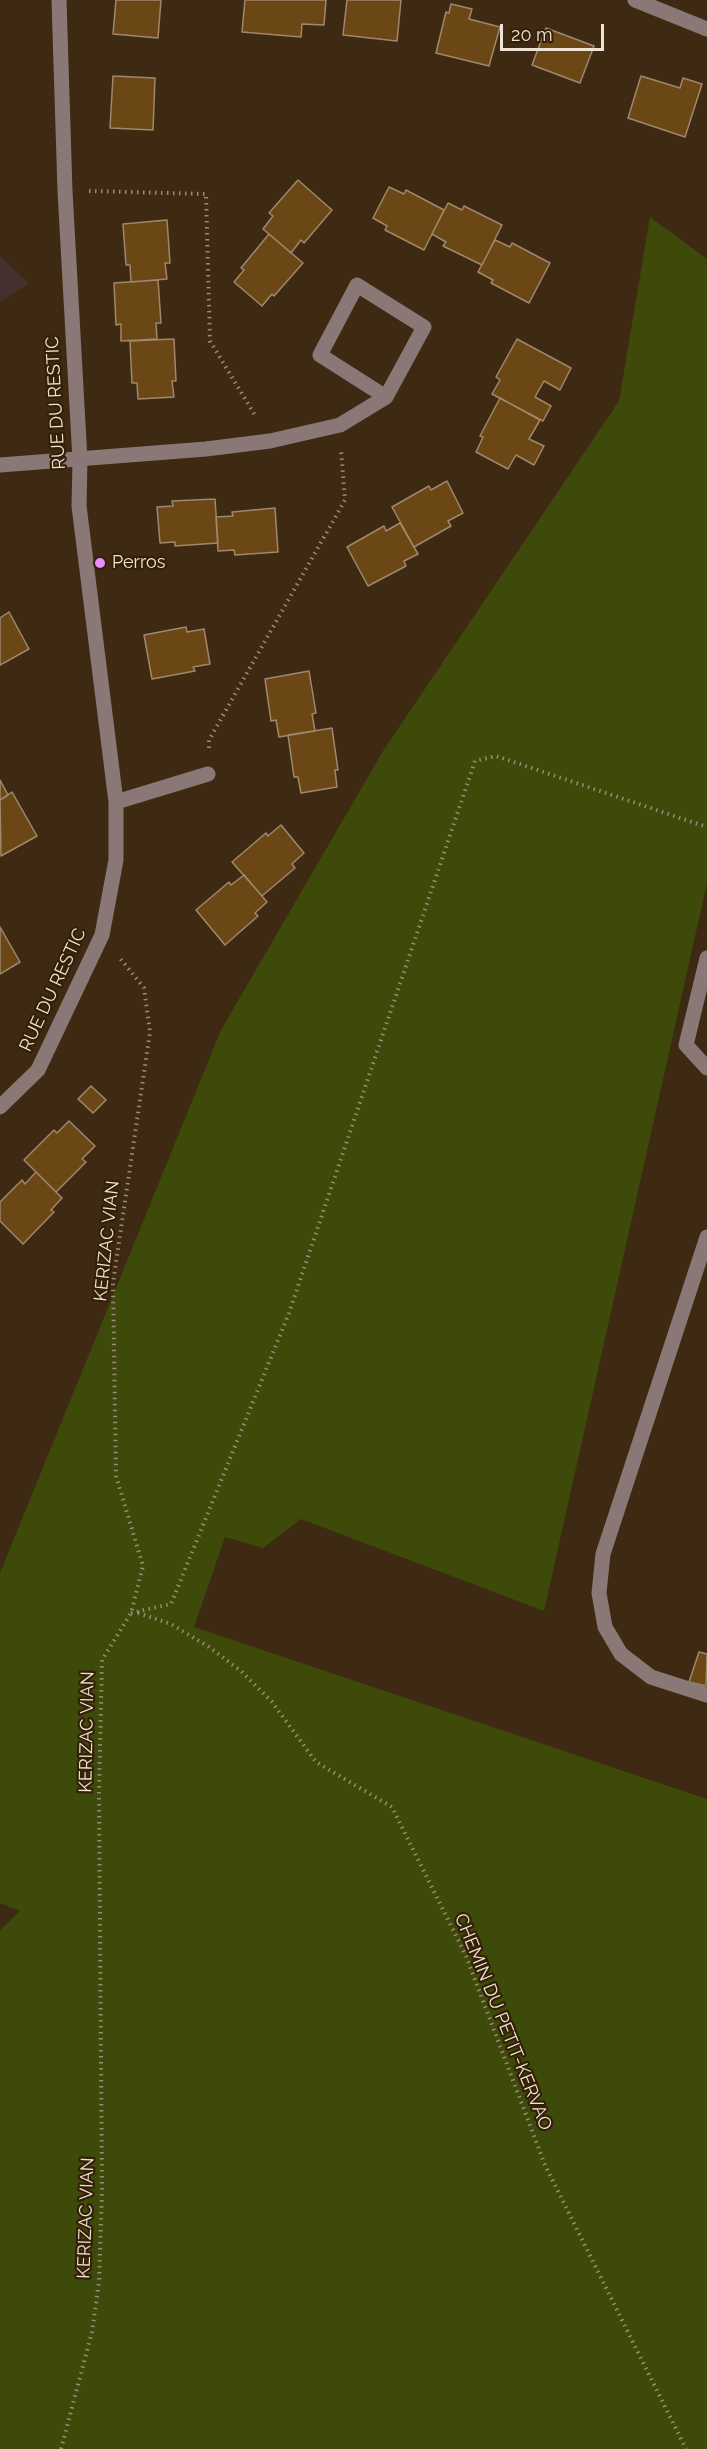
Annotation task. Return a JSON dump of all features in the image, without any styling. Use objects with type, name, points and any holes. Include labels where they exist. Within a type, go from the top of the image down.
[{"type":"street","name":"RUE DU RESTIC","points":[[0,1107],[38,1070],[102,935],[116,860],[116,802],[79,506],[80,460],[65,191],[58,0]]},
{"type":"street","points":[[635,0],[707,29]]},
{"type":"street","points":[[0,465],[206,449],[270,441],[340,425],[386,397],[424,327],[357,285],[320,355],[386,397]]},
{"type":"street","points":[[116,802],[208,774]]},
{"type":"street","points":[[707,958],[686,1045],[707,1068]]},
{"type":"street","points":[[707,1237],[603,1554],[599,1593],[605,1627],[621,1654],[651,1677],[707,1695]]},
{"type":"path","points":[[65,191],[206,194],[210,341],[270,441]]},
{"type":"path","points":[[208,774],[209,740],[345,500],[340,425]]},
{"type":"path","points":[[131,1612],[171,1604],[280,1335],[403,980],[475,761],[496,756],[707,827]]},
{"type":"path","name":"KERIZAC VIAN","points":[[61,2449],[92,2332],[99,2282],[102,2191],[99,1793],[102,1660],[131,1612],[143,1566],[116,1476],[112,1283],[150,1032],[144,988],[102,935]]},
{"type":"path","name":"CHEMIN DU PETIT-KERVAO","points":[[131,1612],[142,1613],[171,1624],[209,1647],[241,1671],[263,1692],[316,1762],[392,1807],[466,1956],[545,2165],[686,2449]]},
{"type":"shaded area","points":[[0,256],[29,283],[0,302]]},
{"type":"green space","points":[[650,217],[707,259],[707,883],[544,1611],[301,1519],[263,1548],[225,1537],[194,1627],[707,1799],[707,2449],[0,2449],[0,1930],[20,1911],[0,1903],[0,1573],[221,1030],[383,751],[619,401]]},
{"type":"building","points":[[116,0],[161,0],[158,38],[113,34]]},
{"type":"building","points":[[245,0],[326,0],[324,25],[302,24],[301,37],[242,32]]},
{"type":"building","points":[[347,0],[401,0],[397,41],[343,35]]},
{"type":"building","points":[[451,4],[472,9],[469,19],[500,27],[489,66],[436,53],[446,12],[449,13]]},
{"type":"building","points":[[546,28],[594,46],[580,83],[532,65]]},
{"type":"building","points":[[113,76],[155,78],[153,130],[110,128]]},
{"type":"building","points":[[641,76],[680,88],[683,78],[702,84],[685,137],[628,118]]},
{"type":"building","points":[[298,180],[332,210],[304,243],[301,240],[291,253],[263,229],[273,216],[269,213]]},
{"type":"building","points":[[389,187],[404,194],[406,190],[444,210],[424,250],[385,230],[387,226],[373,218]]},
{"type":"building","points":[[448,203],[462,210],[464,206],[502,225],[482,265],[443,246],[446,242],[432,234]]},
{"type":"building","points":[[167,220],[170,263],[165,263],[167,279],[131,282],[130,265],[126,265],[123,224]]},
{"type":"building","points":[[269,234],[303,263],[262,306],[234,282],[244,270],[241,268]]},
{"type":"building","points":[[495,240],[510,247],[512,243],[550,263],[529,303],[491,283],[493,280],[478,272]]},
{"type":"building","points":[[158,280],[161,323],[156,323],[157,339],[121,341],[121,324],[116,325],[114,283]]},
{"type":"building","points":[[174,339],[176,381],[172,381],[174,397],[138,399],[137,383],[132,383],[130,341]]},
{"type":"building","points":[[517,339],[571,368],[560,390],[544,381],[535,397],[551,406],[543,421],[492,394],[500,380],[496,377]]},
{"type":"building","points":[[500,398],[540,420],[529,439],[544,446],[534,465],[516,455],[508,469],[476,452],[483,437],[480,436]]},
{"type":"building","points":[[447,481],[463,513],[448,521],[451,526],[414,547],[392,507],[429,486],[431,490]]},
{"type":"building","points":[[215,499],[218,543],[175,546],[175,542],[160,543],[157,507],[173,506],[172,501]]},
{"type":"building","points":[[275,508],[278,552],[235,555],[234,550],[218,551],[216,517],[233,516],[232,512]]},
{"type":"building","points":[[400,523],[418,554],[404,561],[406,566],[368,586],[347,547],[384,526],[386,531]]},
{"type":"building","points":[[9,612],[29,649],[0,665],[0,618]]},
{"type":"building","points":[[186,627],[187,632],[204,629],[210,664],[193,667],[195,671],[152,679],[144,635]]},
{"type":"building","points":[[309,671],[316,713],[312,714],[315,731],[279,737],[276,720],[271,721],[265,679]]},
{"type":"building","points":[[332,728],[338,770],[335,770],[337,787],[301,793],[298,777],[294,777],[288,735]]},
{"type":"building","points":[[0,780],[8,795],[0,800]]},
{"type":"building","points":[[12,792],[37,836],[1,856],[0,800]]},
{"type":"building","points":[[281,825],[304,853],[292,864],[295,868],[262,896],[232,862],[266,833],[268,836]]},
{"type":"building","points":[[244,875],[267,902],[255,913],[258,916],[225,945],[196,910],[229,882],[231,885]]},
{"type":"building","points":[[0,927],[20,962],[0,974]]},
{"type":"building","points":[[91,1086],[106,1100],[93,1113],[78,1099]]},
{"type":"building","points":[[69,1121],[95,1146],[82,1159],[86,1162],[56,1192],[24,1160],[54,1130],[57,1133]]},
{"type":"building","points":[[36,1172],[62,1198],[51,1210],[54,1212],[23,1244],[0,1221],[0,1202],[22,1180],[25,1184]]},
{"type":"building","points":[[699,1652],[707,1654],[706,1686],[689,1682]]},
{"type":"place","name":"Perros","points":[[100,563]]}]
